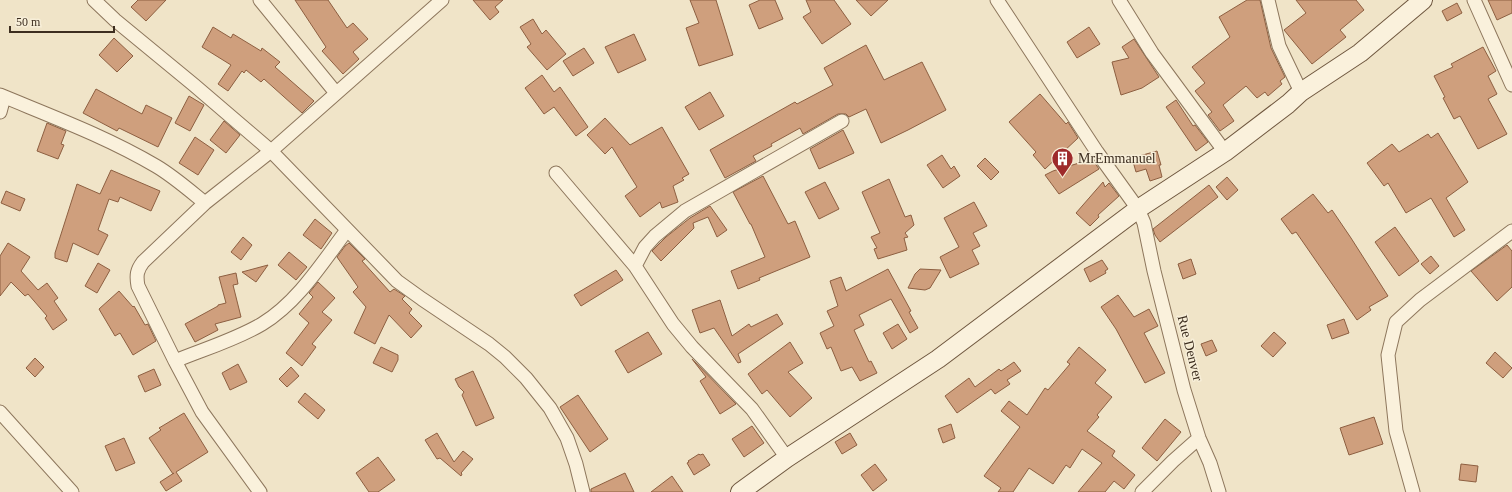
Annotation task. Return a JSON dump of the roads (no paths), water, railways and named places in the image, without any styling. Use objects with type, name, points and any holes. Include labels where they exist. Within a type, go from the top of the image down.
[{"type":"main road","points":[[740,492],[787,458],[938,359],[1138,208],[1225,152],[1288,104],[1301,92],[1360,53],[1423,0]]},
{"type":"street","points":[[94,0],[115,20],[271,151],[397,280],[422,300],[489,344],[505,357],[526,378],[550,408],[567,438],[576,464],[583,492]]},
{"type":"street","points":[[260,0],[336,93]]},
{"type":"street","points":[[260,492],[202,412],[138,286],[136,277],[138,269],[143,262],[205,202],[271,151],[442,0]]},
{"type":"street","name":"Rue Denver","points":[[997,0],[1097,152],[1138,208],[1144,223],[1154,271],[1184,390],[1199,438],[1210,463],[1219,492]]},
{"type":"street","points":[[1119,0],[1152,53],[1225,152]]},
{"type":"street","points":[[1268,0],[1279,46],[1301,92]]},
{"type":"street","points":[[1474,0],[1512,85]]},
{"type":"street","points":[[0,112],[2,96],[83,130],[157,166],[205,202]]},
{"type":"street","points":[[635,266],[645,247],[655,236],[685,211],[842,121]]},
{"type":"street","points":[[556,172],[635,266],[673,324],[692,347],[752,409],[787,458]]},
{"type":"street","points":[[175,360],[234,338],[262,324],[282,309],[305,284],[347,230]]},
{"type":"street","points":[[1413,492],[1396,431],[1388,355],[1396,322],[1420,300],[1512,231]]},
{"type":"street","points":[[0,412],[72,492]]},
{"type":"street","points":[[1142,492],[1199,438]]},
{"type":"place","name":"MrEmmanuel","points":[[1063,178]]}]
